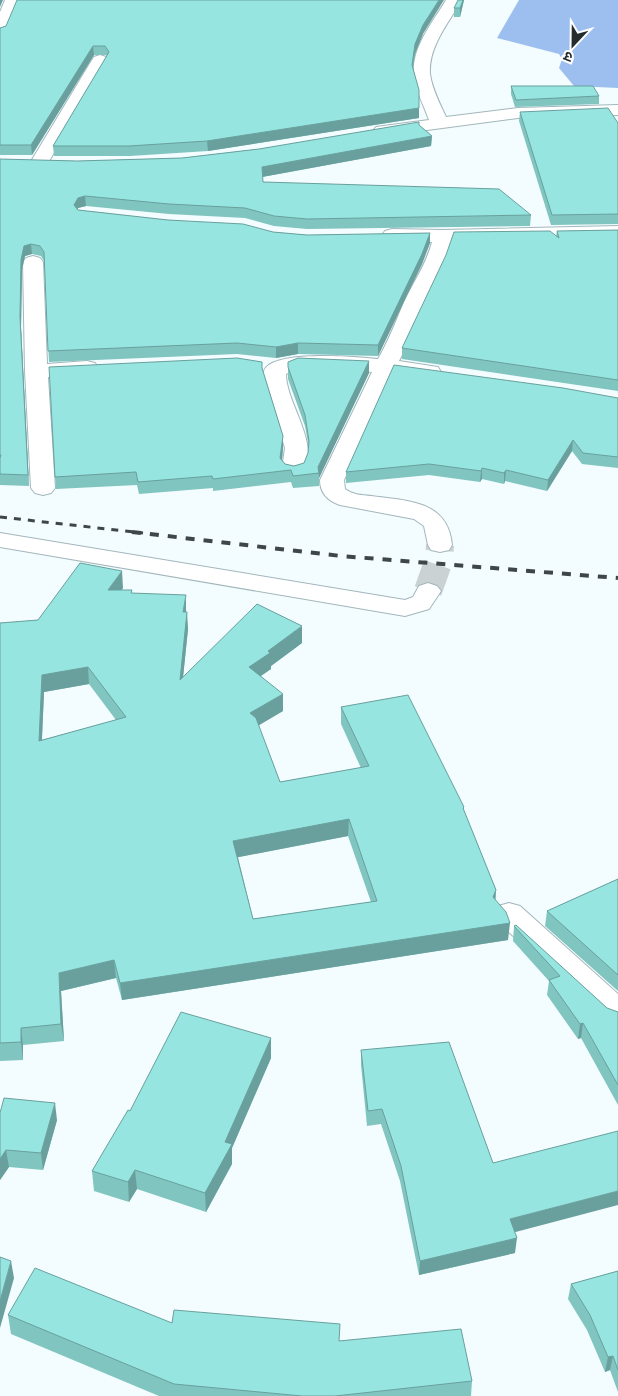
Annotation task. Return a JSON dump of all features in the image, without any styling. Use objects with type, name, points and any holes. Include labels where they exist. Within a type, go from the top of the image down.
[{"type":"street","points":[[0,30],[13,0]]},
{"type":"street","points":[[439,122],[422,73],[423,60],[430,40],[454,0]]},
{"type":"street","points":[[39,163],[100,60]]},
{"type":"street","points":[[362,134],[439,122],[518,113],[618,110]]},
{"type":"street","points":[[19,162],[56,164]]},
{"type":"street","points":[[376,236],[618,232]]},
{"type":"street","points":[[440,545],[439,532],[427,515],[411,510],[339,497],[332,491],[332,480],[352,442],[386,365],[401,338],[415,301],[437,260],[443,236]]},
{"type":"street","points":[[33,262],[36,371],[43,488]]},
{"type":"street","points":[[254,363],[278,367],[298,362],[386,365],[454,375]]},
{"type":"street","points":[[36,371],[111,367]]},
{"type":"street","points":[[278,367],[275,370],[275,379],[297,448],[294,469]]},
{"type":"street","points":[[0,540],[404,608],[417,607],[425,600],[428,591]]},
{"type":"street","points":[[508,914],[618,1013]]},
{"type":"water","points":[[519,0],[618,0],[618,88],[574,86],[559,68],[562,59],[559,54],[497,38]]},
{"type":"building","points":[[17,0],[439,0],[423,25],[415,44],[412,65],[419,90],[419,108],[207,141],[129,146],[53,146],[109,52],[105,46],[93,46],[31,145],[0,145],[0,28],[6,26]]},
{"type":"building","points":[[458,0],[463,0],[460,8],[454,8]]},
{"type":"building","points":[[511,86],[593,86],[599,96],[516,100]]},
{"type":"building","points":[[608,108],[618,123],[618,214],[552,215],[520,112]]},
{"type":"building","points":[[419,122],[419,125],[432,136],[262,167],[263,182],[499,189],[531,215],[307,219],[274,216],[245,208],[169,204],[85,196],[78,198],[74,205],[78,210],[168,220],[243,224],[273,232],[307,235],[430,233],[422,254],[378,345],[298,343],[276,347],[237,343],[48,351],[44,252],[40,246],[31,244],[24,246],[21,260],[20,317],[28,475],[0,474],[0,159],[77,161],[182,158],[259,149]]},
{"type":"building","points":[[618,230],[618,380],[402,348],[446,255],[454,232],[550,231],[559,238],[557,231]]},
{"type":"building","points":[[237,358],[262,362],[262,368],[283,436],[280,458],[285,464],[294,466],[304,463],[308,453],[309,441],[305,415],[288,367],[288,362],[298,358],[369,361],[318,467],[319,473],[293,476],[291,470],[213,479],[212,476],[138,482],[136,472],[55,477],[49,367]]},
{"type":"building","points":[[394,365],[563,388],[618,398],[618,457],[583,453],[573,440],[548,480],[506,470],[504,473],[482,468],[481,471],[429,464],[346,472]]},
{"type":"building","points":[[80,563],[122,571],[108,590],[132,590],[131,593],[186,595],[183,612],[187,612],[180,680],[257,604],[302,626],[268,651],[270,653],[249,667],[283,694],[250,713],[256,718],[280,782],[369,766],[341,707],[408,695],[464,807],[496,890],[493,897],[506,912],[510,923],[120,983],[114,960],[59,973],[61,1024],[21,1028],[21,1042],[0,1043],[0,623],[38,620]],"holes":[[[88,667],[126,717],[39,741],[42,675]],[[349,819],[377,901],[253,919],[233,841]]]},
{"type":"building","points":[[618,879],[618,975],[547,911]]},
{"type":"building","points":[[516,925],[607,1008],[618,1012],[618,1085],[583,1023],[580,1024],[549,980],[560,976],[514,926]]},
{"type":"building","points":[[181,1012],[271,1038],[225,1142],[232,1144],[205,1193],[135,1170],[128,1182],[92,1171],[128,1110],[130,1111]]},
{"type":"building","points":[[449,1042],[493,1163],[618,1131],[618,1191],[510,1219],[517,1238],[420,1261],[401,1166],[382,1109],[368,1111],[361,1050]]},
{"type":"building","points":[[4,1098],[55,1103],[41,1153],[6,1150],[0,1159],[0,1113]]},
{"type":"building","points":[[0,1257],[11,1261],[0,1301]]},
{"type":"building","points":[[35,1268],[172,1323],[174,1310],[340,1324],[339,1341],[461,1329],[472,1381],[335,1396],[302,1396],[174,1384],[8,1315]]},
{"type":"building","points":[[618,1271],[618,1370],[613,1356],[608,1357],[590,1315],[571,1284]]},
{"type":"tunnel","points":[[428,591],[439,560],[440,545]]},
{"type":"railway","points":[[0,517],[143,533]]},
{"type":"railway","points":[[132,532],[341,556],[618,578]]}]
